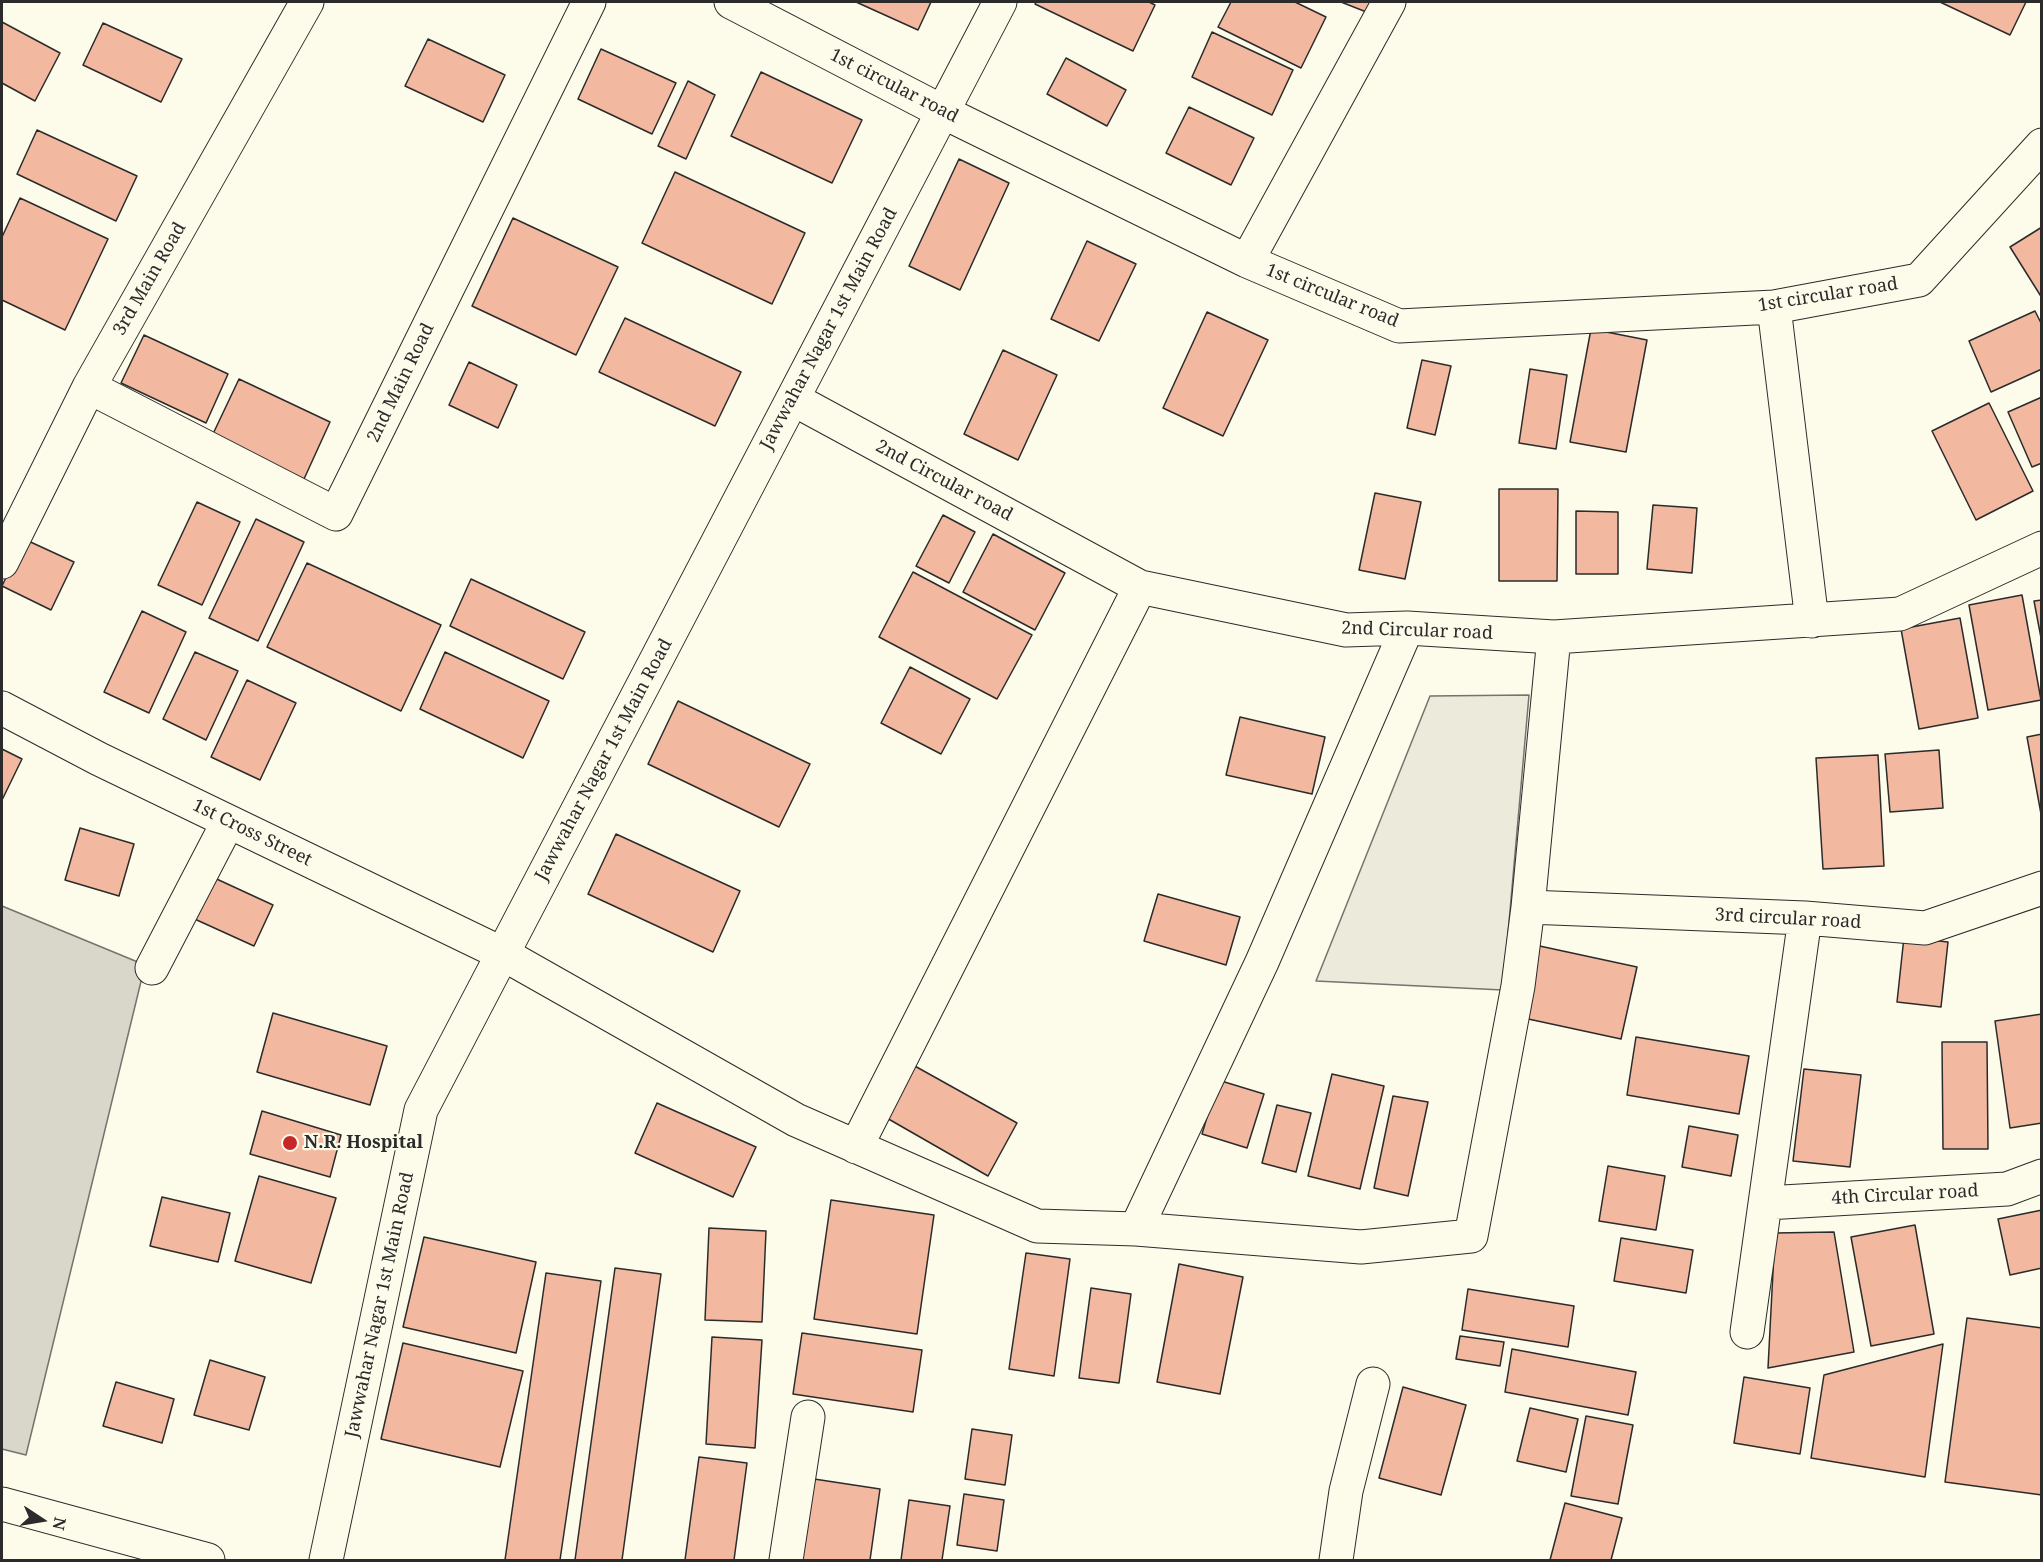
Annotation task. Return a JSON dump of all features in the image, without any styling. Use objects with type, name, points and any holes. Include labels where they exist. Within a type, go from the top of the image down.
[{"type":"street","name":"3rd Main Road","points":[[2,562],[89,387],[308,2]]},
{"type":"street","name":"2nd Main Road","points":[[89,387],[336,514],[589,2]]},
{"type":"street","name":"1st circular road","points":[[731,2],[943,112],[1247,261],[1399,326],[1774,307],[1918,280],[2042,144]]},
{"type":"street","name":"Jawwahar Nagar 1st Main Road","points":[[326,1560],[421,1110],[1000,2]]},
{"type":"street","points":[[1247,261],[1389,2]]},
{"type":"street","points":[[1774,307],[1812,621]]},
{"type":"street","name":"2nd Circular road","points":[[792,399],[1140,587],[1346,630],[1407,628],[1554,637],[1899,614],[2042,548]]},
{"type":"street","points":[[856,1147],[1140,587]]},
{"type":"street","points":[[1136,1229],[1262,962],[1407,628]]},
{"type":"street","points":[[1528,908],[1554,637]]},
{"type":"street","name":"1st Cross Street","points":[[2,708],[99,759],[503,954],[796,1120],[1037,1226],[1136,1229],[1361,1248],[1471,1236],[1518,986],[1528,908]]},
{"type":"street","points":[[152,968],[228,822]]},
{"type":"street","name":"3rd circular road","points":[[1528,908],[1805,918],[1925,928],[2042,888]]},
{"type":"street","points":[[1747,1332],[1805,918]]},
{"type":"street","name":"4th Circular road","points":[[1766,1203],[2007,1189],[2042,1176]]},
{"type":"street","points":[[1336,1560],[1346,1491],[1373,1384]]},
{"type":"street","points":[[786,1560],[808,1417]]},
{"type":"street","points":[[2,1504],[208,1560]]},
{"type":"shaded area","points":[[1529,695],[1503,990],[1316,981],[1430,696]]},
{"type":"shaded area","points":[[2,906],[145,965],[26,1455],[2,1449]]},
{"type":"building","points":[[856,2],[931,2],[918,30]]},
{"type":"building","points":[[1036,2],[1149,2],[1155,5],[1133,51],[1035,4]]},
{"type":"building","points":[[1231,2],[1295,2],[1326,17],[1301,68],[1218,27]]},
{"type":"building","points":[[1341,2],[1379,2],[1374,15]]},
{"type":"building","points":[[1940,2],[2026,2],[2010,35]]},
{"type":"building","points":[[2,22],[60,53],[35,101],[2,83]]},
{"type":"building","points":[[103,23],[182,59],[161,102],[83,65]]},
{"type":"building","points":[[1212,32],[1293,70],[1272,115],[1192,77]]},
{"type":"building","points":[[428,39],[505,75],[483,122],[405,86]]},
{"type":"building","points":[[601,49],[676,83],[652,134],[578,99]]},
{"type":"building","points":[[1066,58],[1126,90],[1107,126],[1047,94]]},
{"type":"building","points":[[761,72],[862,120],[832,183],[731,136]]},
{"type":"building","points":[[688,81],[715,95],[686,159],[658,146]]},
{"type":"building","points":[[1189,107],[1254,138],[1231,185],[1166,153]]},
{"type":"building","points":[[37,130],[137,176],[116,221],[17,174]]},
{"type":"building","points":[[959,159],[1009,183],[960,290],[909,266]]},
{"type":"building","points":[[675,172],[805,233],[772,304],[642,243]]},
{"type":"building","points":[[20,198],[108,239],[65,330],[2,300],[2,237]]},
{"type":"building","points":[[513,218],[618,267],[576,355],[472,306]]},
{"type":"building","points":[[2042,227],[2042,298],[2010,247]]},
{"type":"building","points":[[1087,241],[1136,264],[1099,341],[1051,319]]},
{"type":"building","points":[[2035,311],[2042,325],[2042,369],[1991,392],[1969,341]]},
{"type":"building","points":[[1207,312],[1268,340],[1223,436],[1163,408]]},
{"type":"building","points":[[625,318],[741,372],[715,426],[599,372]]},
{"type":"building","points":[[1591,329],[1647,340],[1626,452],[1570,442]]},
{"type":"building","points":[[144,335],[228,374],[206,423],[121,383]]},
{"type":"building","points":[[1003,350],[1057,375],[1018,460],[964,434]]},
{"type":"building","points":[[1422,360],[1451,366],[1435,435],[1407,428]]},
{"type":"building","points":[[469,362],[517,385],[498,428],[449,405]]},
{"type":"building","points":[[1530,369],[1567,375],[1556,449],[1519,443]]},
{"type":"building","points":[[239,379],[330,422],[304,479],[212,436]]},
{"type":"building","points":[[2042,397],[2042,463],[2032,467],[2008,412]]},
{"type":"building","points":[[1989,403],[2033,491],[1976,520],[1932,431]]},
{"type":"building","points":[[1499,489],[1558,489],[1557,581],[1499,581]]},
{"type":"building","points":[[1375,493],[1421,502],[1405,579],[1359,570]]},
{"type":"building","points":[[197,502],[240,522],[202,605],[158,585]]},
{"type":"building","points":[[1653,505],[1697,508],[1692,573],[1647,569]]},
{"type":"building","points":[[1576,511],[1618,512],[1618,574],[1576,574]]},
{"type":"building","points":[[943,515],[975,532],[949,583],[916,566]]},
{"type":"building","points":[[256,519],[304,542],[258,641],[209,618]]},
{"type":"building","points":[[993,534],[1065,573],[1035,630],[963,592]]},
{"type":"building","points":[[24,539],[74,562],[51,610],[2,586]]},
{"type":"building","points":[[307,563],[441,625],[401,711],[267,647]]},
{"type":"building","points":[[913,572],[1032,635],[997,699],[879,637]]},
{"type":"building","points":[[471,579],[585,632],[563,679],[450,626]]},
{"type":"building","points":[[2022,595],[2041,700],[1988,710],[1969,605]]},
{"type":"building","points":[[2042,600],[2042,643],[2034,601]]},
{"type":"building","points":[[142,611],[186,632],[149,713],[104,692]]},
{"type":"building","points":[[1960,618],[1978,718],[1919,729],[1901,629]]},
{"type":"building","points":[[195,652],[238,671],[206,740],[163,719]]},
{"type":"building","points":[[445,652],[549,701],[523,758],[420,709]]},
{"type":"building","points":[[910,667],[970,699],[941,754],[881,723]]},
{"type":"building","points":[[247,680],[296,703],[260,780],[211,757]]},
{"type":"building","points":[[678,701],[810,764],[779,827],[648,764]]},
{"type":"building","points":[[1240,717],[1325,737],[1312,794],[1226,775]]},
{"type":"building","points":[[2042,734],[2042,814],[2041,814],[2027,737]]},
{"type":"building","points":[[2,749],[22,759],[2,800]]},
{"type":"building","points":[[1939,750],[1943,808],[1890,812],[1885,754]]},
{"type":"building","points":[[1878,755],[1884,866],[1823,869],[1816,758]]},
{"type":"building","points":[[80,828],[134,844],[119,896],[65,880]]},
{"type":"building","points":[[616,834],[740,891],[713,952],[588,894]]},
{"type":"building","points":[[208,875],[273,905],[254,946],[188,916]]},
{"type":"building","points":[[1158,894],[1240,917],[1226,965],[1144,941]]},
{"type":"building","points":[[1904,937],[1948,942],[1941,1007],[1897,1002]]},
{"type":"building","points":[[1535,945],[1637,967],[1621,1039],[1519,1017]]},
{"type":"building","points":[[273,1013],[387,1046],[370,1105],[257,1072]]},
{"type":"building","points":[[2042,1014],[2042,1123],[2010,1128],[1995,1021]]},
{"type":"building","points":[[1636,1037],[1749,1056],[1739,1114],[1627,1095]]},
{"type":"building","points":[[1942,1042],[1987,1042],[1988,1149],[1943,1149]]},
{"type":"building","points":[[913,1065],[1017,1123],[988,1176],[885,1117]]},
{"type":"building","points":[[1804,1069],[1861,1075],[1850,1167],[1793,1161]]},
{"type":"building","points":[[1332,1074],[1384,1086],[1360,1189],[1308,1176]]},
{"type":"building","points":[[1218,1080],[1264,1094],[1247,1148],[1202,1134]]},
{"type":"building","points":[[1393,1096],[1428,1102],[1408,1196],[1374,1188]]},
{"type":"building","points":[[657,1103],[756,1147],[733,1197],[635,1153]]},
{"type":"building","points":[[1277,1105],[1311,1113],[1296,1172],[1262,1163]]},
{"type":"building","points":[[262,1111],[341,1135],[330,1177],[250,1154]]},
{"type":"building","points":[[1689,1126],[1738,1135],[1731,1176],[1682,1167]]},
{"type":"building","points":[[1608,1166],[1665,1176],[1656,1230],[1599,1221]]},
{"type":"building","points":[[259,1176],[336,1198],[311,1283],[235,1261]]},
{"type":"building","points":[[162,1197],[230,1213],[218,1262],[150,1246]]},
{"type":"building","points":[[831,1200],[934,1215],[917,1334],[814,1319]]},
{"type":"building","points":[[2042,1210],[2042,1268],[2010,1275],[1998,1219]]},
{"type":"building","points":[[1915,1225],[1934,1334],[1871,1346],[1851,1237]]},
{"type":"building","points":[[709,1228],[766,1231],[762,1322],[705,1320]]},
{"type":"building","points":[[1834,1232],[1854,1352],[1768,1368],[1775,1233]]},
{"type":"building","points":[[424,1237],[536,1262],[516,1353],[403,1327]]},
{"type":"building","points":[[1621,1238],[1693,1250],[1686,1293],[1614,1281]]},
{"type":"building","points":[[1026,1253],[1070,1259],[1054,1376],[1009,1369]]},
{"type":"building","points":[[1179,1264],[1243,1277],[1220,1394],[1157,1382]]},
{"type":"building","points":[[615,1268],[661,1274],[622,1560],[575,1560]]},
{"type":"building","points":[[546,1273],[601,1281],[560,1560],[505,1560]]},
{"type":"building","points":[[1091,1288],[1131,1294],[1119,1383],[1079,1378]]},
{"type":"building","points":[[1468,1289],[1574,1306],[1568,1347],[1462,1330]]},
{"type":"building","points":[[1967,1318],[2042,1328],[2042,1495],[1945,1482]]},
{"type":"building","points":[[802,1333],[922,1350],[913,1412],[793,1394]]},
{"type":"building","points":[[1460,1336],[1504,1342],[1500,1366],[1456,1359]]},
{"type":"building","points":[[712,1337],[762,1340],[755,1448],[706,1444]]},
{"type":"building","points":[[403,1343],[523,1371],[500,1467],[381,1439]]},
{"type":"building","points":[[1943,1344],[1925,1477],[1811,1458],[1824,1375]]},
{"type":"building","points":[[1512,1349],[1636,1372],[1628,1415],[1505,1392]]},
{"type":"building","points":[[210,1360],[265,1377],[249,1430],[194,1415]]},
{"type":"building","points":[[1744,1377],[1810,1388],[1800,1454],[1734,1443]]},
{"type":"building","points":[[116,1382],[174,1399],[162,1443],[103,1426]]},
{"type":"building","points":[[1403,1387],[1466,1405],[1441,1495],[1379,1478]]},
{"type":"building","points":[[1530,1408],[1578,1419],[1566,1472],[1517,1461]]},
{"type":"building","points":[[1586,1416],[1633,1425],[1618,1504],[1571,1496]]},
{"type":"building","points":[[972,1429],[1012,1435],[1005,1485],[965,1479]]},
{"type":"building","points":[[699,1457],[747,1463],[734,1560],[685,1560]]},
{"type":"building","points":[[801,1477],[880,1489],[870,1560],[790,1560]]},
{"type":"building","points":[[964,1494],[1004,1500],[997,1551],[957,1545]]},
{"type":"building","points":[[909,1500],[950,1506],[942,1560],[901,1560]]},
{"type":"building","points":[[1565,1503],[1622,1518],[1611,1560],[1550,1560]]},
{"type":"place","name":"N.R. Hospital","points":[[290,1143]]}]
